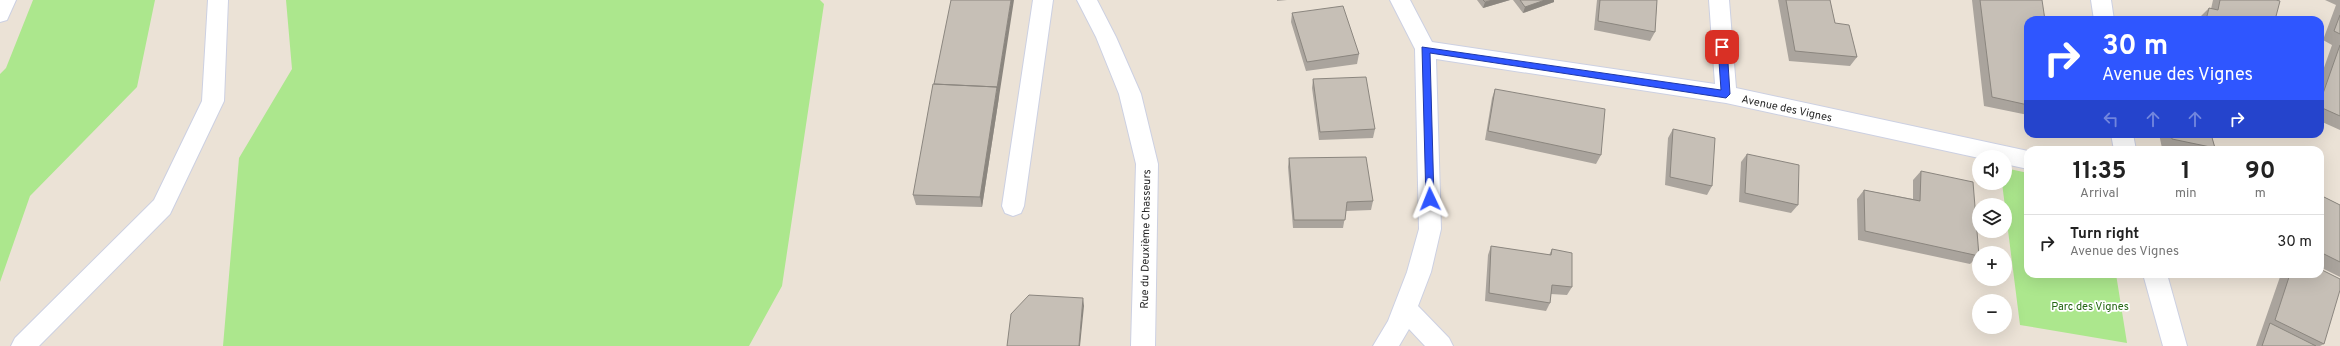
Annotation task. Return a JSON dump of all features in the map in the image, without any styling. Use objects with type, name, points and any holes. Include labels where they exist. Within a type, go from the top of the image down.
[{"type":"street","points":[[0,14],[6,0]]},
{"type":"street","points":[[23,346],[162,207],[213,101],[218,0]]},
{"type":"street","points":[[1013,206],[1043,0]]},
{"type":"street","name":"Rue du Deuxième Chasseurs","points":[[1087,0],[1106,37],[1130,94],[1147,164],[1143,346]]},
{"type":"street","points":[[1385,346],[1398,327],[1420,272],[1430,229],[1425,49],[1400,0]]},
{"type":"street","points":[[1719,0],[1726,94]]},
{"type":"street","points":[[2101,0],[2103,16]]},
{"type":"street","name":"Avenue des Vignes","points":[[1425,49],[1726,94],[2024,159]]},
{"type":"street","points":[[2156,278],[2175,346]]},
{"type":"street","points":[[1405,309],[1440,346]]},
{"type":"green space","points":[[33,0],[155,0],[137,87],[30,196],[0,282],[0,74],[6,68]]},
{"type":"green space","points":[[286,0],[820,0],[824,4],[782,286],[749,346],[223,346],[239,158],[292,69]]},
{"type":"green space","name":"Parc des Vignes","points":[[2012,170],[2024,172],[2024,278],[2117,278],[2127,343],[2020,325],[2012,262],[2012,246],[2010,246],[2009,238],[2012,238],[2012,198],[2004,198],[2003,190],[2012,190]]},
{"type":"building","points":[[951,0],[1011,0],[997,88],[934,84]]},
{"type":"building","points":[[1520,0],[1545,0],[1525,7]]},
{"type":"building","points":[[1600,0],[1657,0],[1655,32],[1598,21]]},
{"type":"building","points":[[1786,0],[1830,0],[1835,23],[1849,25],[1857,57],[1795,51]]},
{"type":"building","points":[[1980,0],[2042,0],[2044,16],[2024,16],[2024,104],[1992,97]]},
{"type":"building","points":[[2220,0],[2280,1],[2276,16],[2207,16],[2209,8],[2218,10]]},
{"type":"building","points":[[1343,6],[1359,54],[1307,62],[1292,13]]},
{"type":"building","points":[[2340,15],[2340,34],[2334,31]]},
{"type":"building","points":[[2340,45],[2340,116],[2324,109],[2324,91]]},
{"type":"building","points":[[1366,77],[1375,129],[1320,132],[1313,79]]},
{"type":"building","points":[[933,84],[997,87],[980,197],[913,195]]},
{"type":"building","points":[[1495,89],[1605,109],[1601,155],[1488,131]]},
{"type":"building","points":[[1673,129],[1715,138],[1712,186],[1670,177]]},
{"type":"building","points":[[2212,138],[2214,146],[2205,146],[2172,139]]},
{"type":"building","points":[[1747,154],[1799,165],[1798,205],[1745,193]]},
{"type":"building","points":[[1366,157],[1373,201],[1347,202],[1345,220],[1294,220],[1289,158]]},
{"type":"building","points":[[1921,171],[1972,182],[1974,198],[1972,198],[1972,238],[1978,238],[1978,246],[1972,246],[1972,254],[1865,231],[1864,190],[1920,201]]},
{"type":"building","points":[[2324,197],[2340,205],[2340,262],[2324,254]]},
{"type":"building","points":[[1491,246],[1551,255],[1552,249],[1572,253],[1572,287],[1552,285],[1550,303],[1489,293]]},
{"type":"building","points":[[2324,271],[2340,279],[2340,290],[2324,344],[2275,320],[2289,278],[2324,278]]},
{"type":"building","points":[[1029,295],[1083,298],[1079,346],[1007,346],[1011,314]]},
{"type":"building","points":[[2270,323],[2316,346],[2262,346]]},
{"type":"route","points":[[1430,199],[1425,49],[1726,94],[1722,47]]}]
